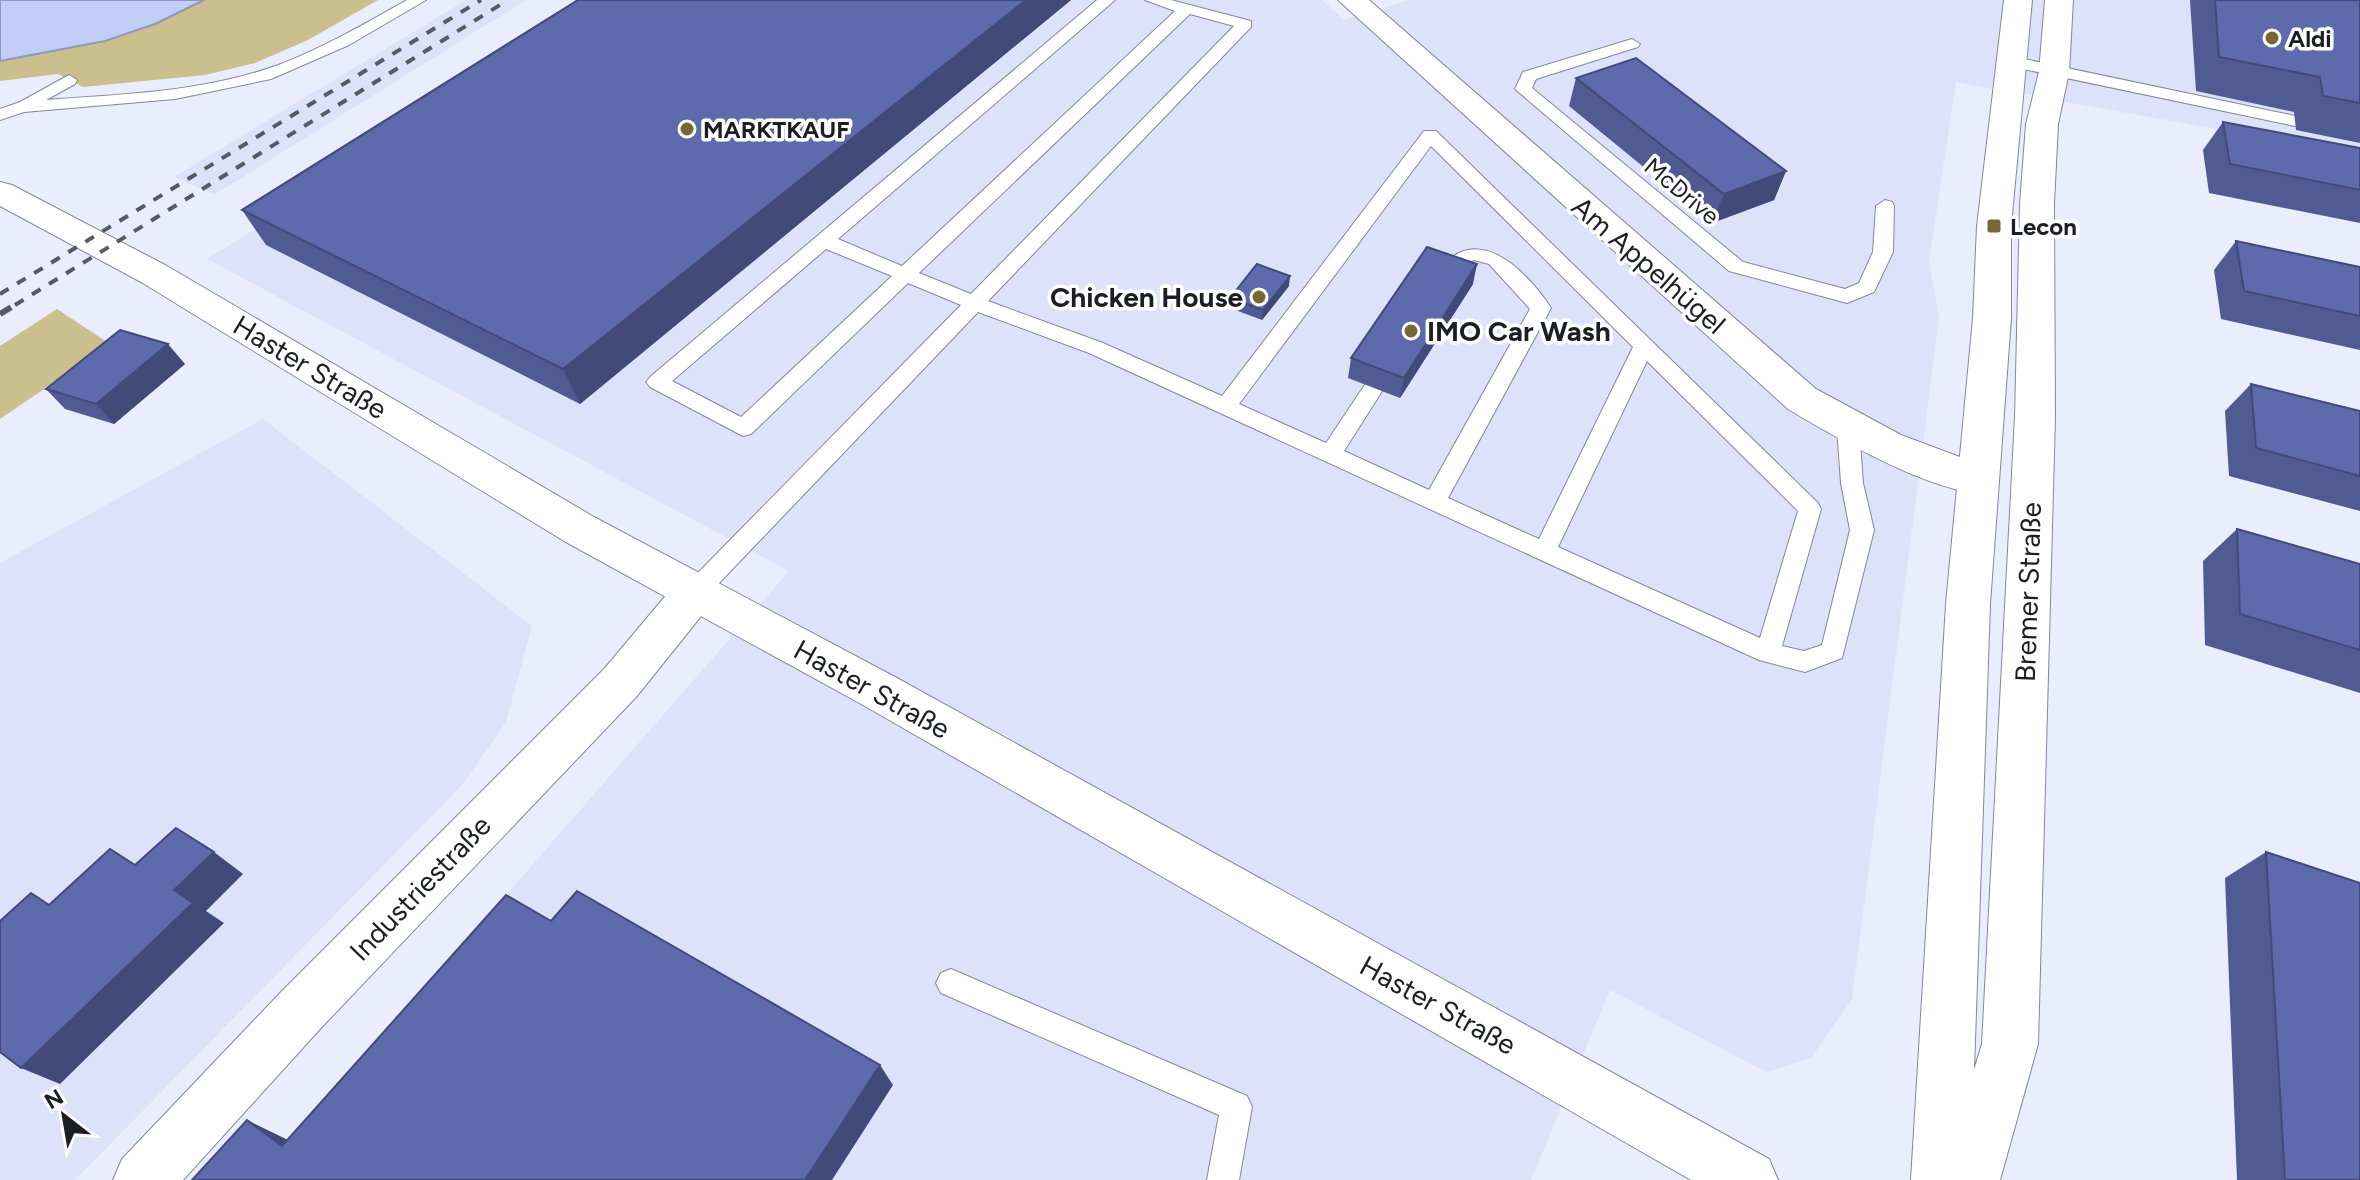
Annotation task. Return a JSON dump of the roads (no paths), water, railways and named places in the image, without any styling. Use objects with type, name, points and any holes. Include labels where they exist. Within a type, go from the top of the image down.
[{"type":"street","name":"Am Appelhügel","points":[[1352,0],[1802,399],[1848,428],[1938,468],[1977,480]]},
{"type":"street","name":"Bremer Straße","points":[[1970,1180],[2010,1044],[2035,417],[2037,204],[2042,124],[2018,0]]},
{"type":"street","name":"Bremer Straße","points":[[1941,1180],[1968,604],[1992,318],[1993,269],[2032,66],[2059,0]]},
{"type":"street","name":"Haster Straße","points":[[0,192],[154,274],[579,529],[879,691],[1748,1180]]},
{"type":"street","name":"Industriestraße","points":[[143,1180],[301,1010],[621,682],[694,593]]},
{"type":"lane","points":[[22,107],[197,91],[266,75],[332,49],[418,0]]},
{"type":"lane","points":[[1107,0],[657,382],[743,428],[1186,9]]},
{"type":"lane","points":[[694,593],[1245,24],[1153,0]]},
{"type":"lane","name":"McDrive","points":[[1632,44],[1529,76],[1523,89],[1736,267],[1847,296],[1867,287],[1883,252],[1885,206]]},
{"type":"lane","points":[[2032,66],[2295,121]]},
{"type":"lane","points":[[0,115],[22,107],[69,80]]},
{"type":"lane","points":[[1225,407],[1430,135],[1810,509],[1768,653]]},
{"type":"lane","points":[[823,240],[976,304],[1096,348],[1768,653],[1805,662],[1833,651],[1862,530],[1852,483],[1848,428]]},
{"type":"lane","points":[[1434,502],[1541,308],[1496,260],[1472,253],[1455,262],[1446,275]]},
{"type":"lane","points":[[1544,552],[1644,345]]},
{"type":"lane","points":[[1330,455],[1373,388]]},
{"type":"lane","points":[[951,983],[1236,1107],[1223,1180]]},
{"type":"water","points":[[0,0],[204,0],[155,24],[105,41],[0,61]]},
{"type":"railway","points":[[0,294],[481,0]]},
{"type":"railway","points":[[15,305],[508,0]]},
{"type":"railway","points":[[0,314],[18,303]]},
{"type":"place","name":"Aldi","points":[[2272,38]]},
{"type":"place","name":"MARKTKAUF","points":[[687,129]]},
{"type":"place","name":"Lecon","points":[[1994,226]]},
{"type":"place","name":"Chicken House","points":[[1259,297]]},
{"type":"place","name":"IMO Car Wash","points":[[1411,331]]}]
